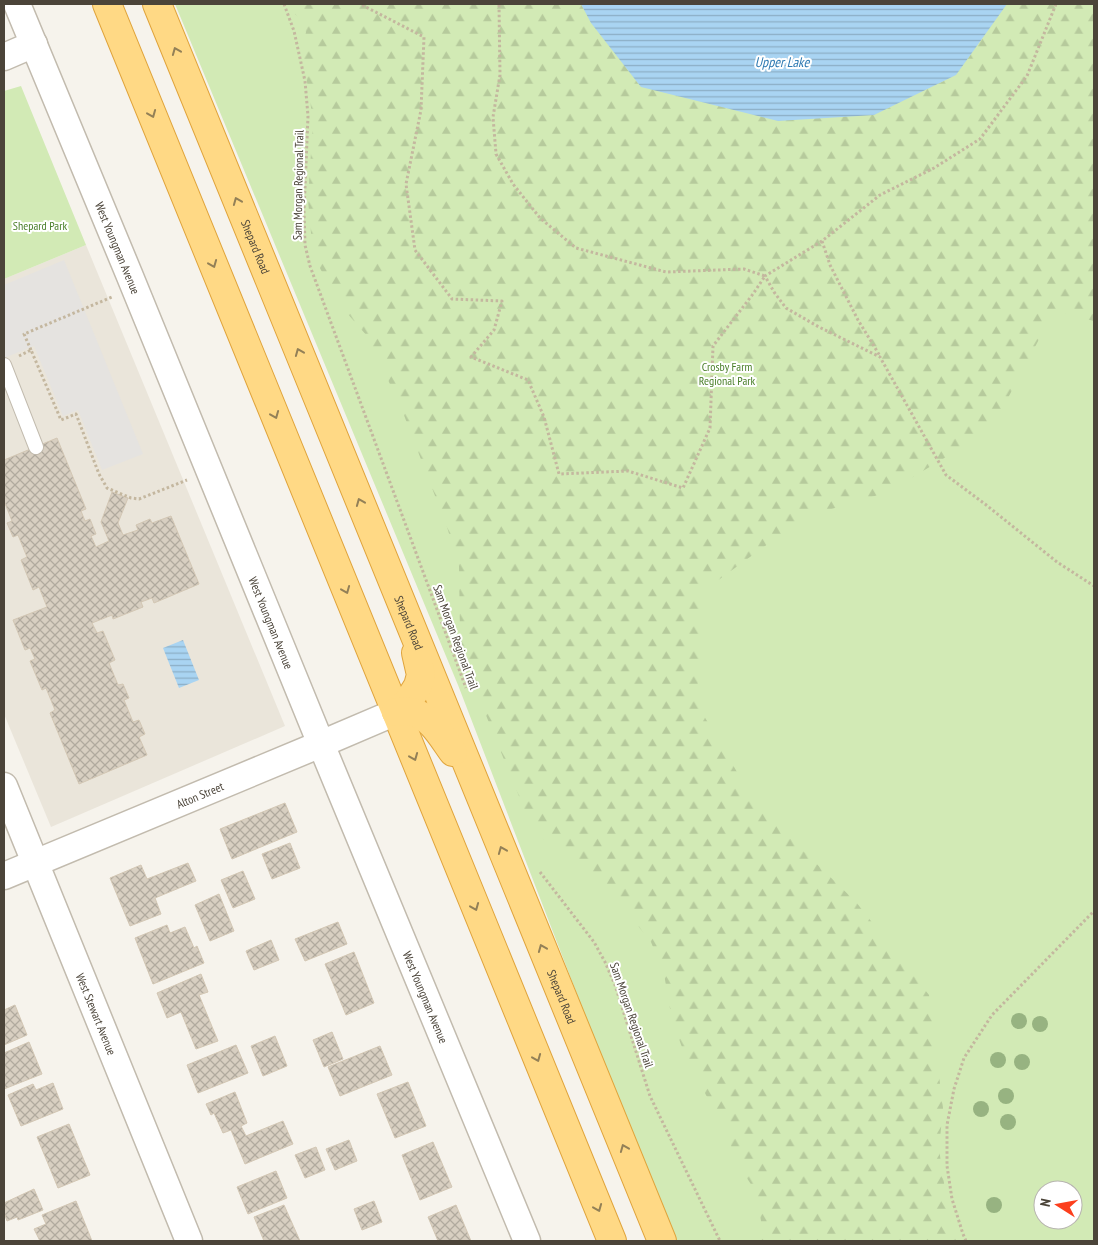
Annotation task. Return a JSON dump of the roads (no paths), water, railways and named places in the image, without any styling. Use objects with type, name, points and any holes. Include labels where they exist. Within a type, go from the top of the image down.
[{"type":"highway","points":[[107,4],[612,1241]]},
{"type":"highway","name":"Shepard Road","points":[[157,4],[662,1241]]},
{"type":"highway","points":[[376,540],[420,664],[421,674],[414,694],[396,712]]},
{"type":"highway","points":[[396,712],[417,714],[426,719],[436,729],[459,760],[483,802]]},
{"type":"street","name":"West Youngman Avenue","points":[[17,4],[527,1241]]},
{"type":"street","points":[[4,57],[34,44]]},
{"type":"street","name":"Alton Street","points":[[4,876],[396,712]]},
{"type":"street","name":"West Stewart Avenue","points":[[4,786],[190,1241]]},
{"type":"lane","points":[[4,365],[36,446]]},
{"type":"water","name":"Upper Lake","points":[[581,4],[1007,4],[956,75],[874,115],[778,121],[641,87],[591,23]]},
{"type":"water","points":[[183,640],[199,680],[179,688],[163,648]]},
{"type":"park label","name":"Shepard Park","points":[[40,225]]},
{"type":"park label","name":"Crosby Farm Regional Park","points":[[727,373]]}]
